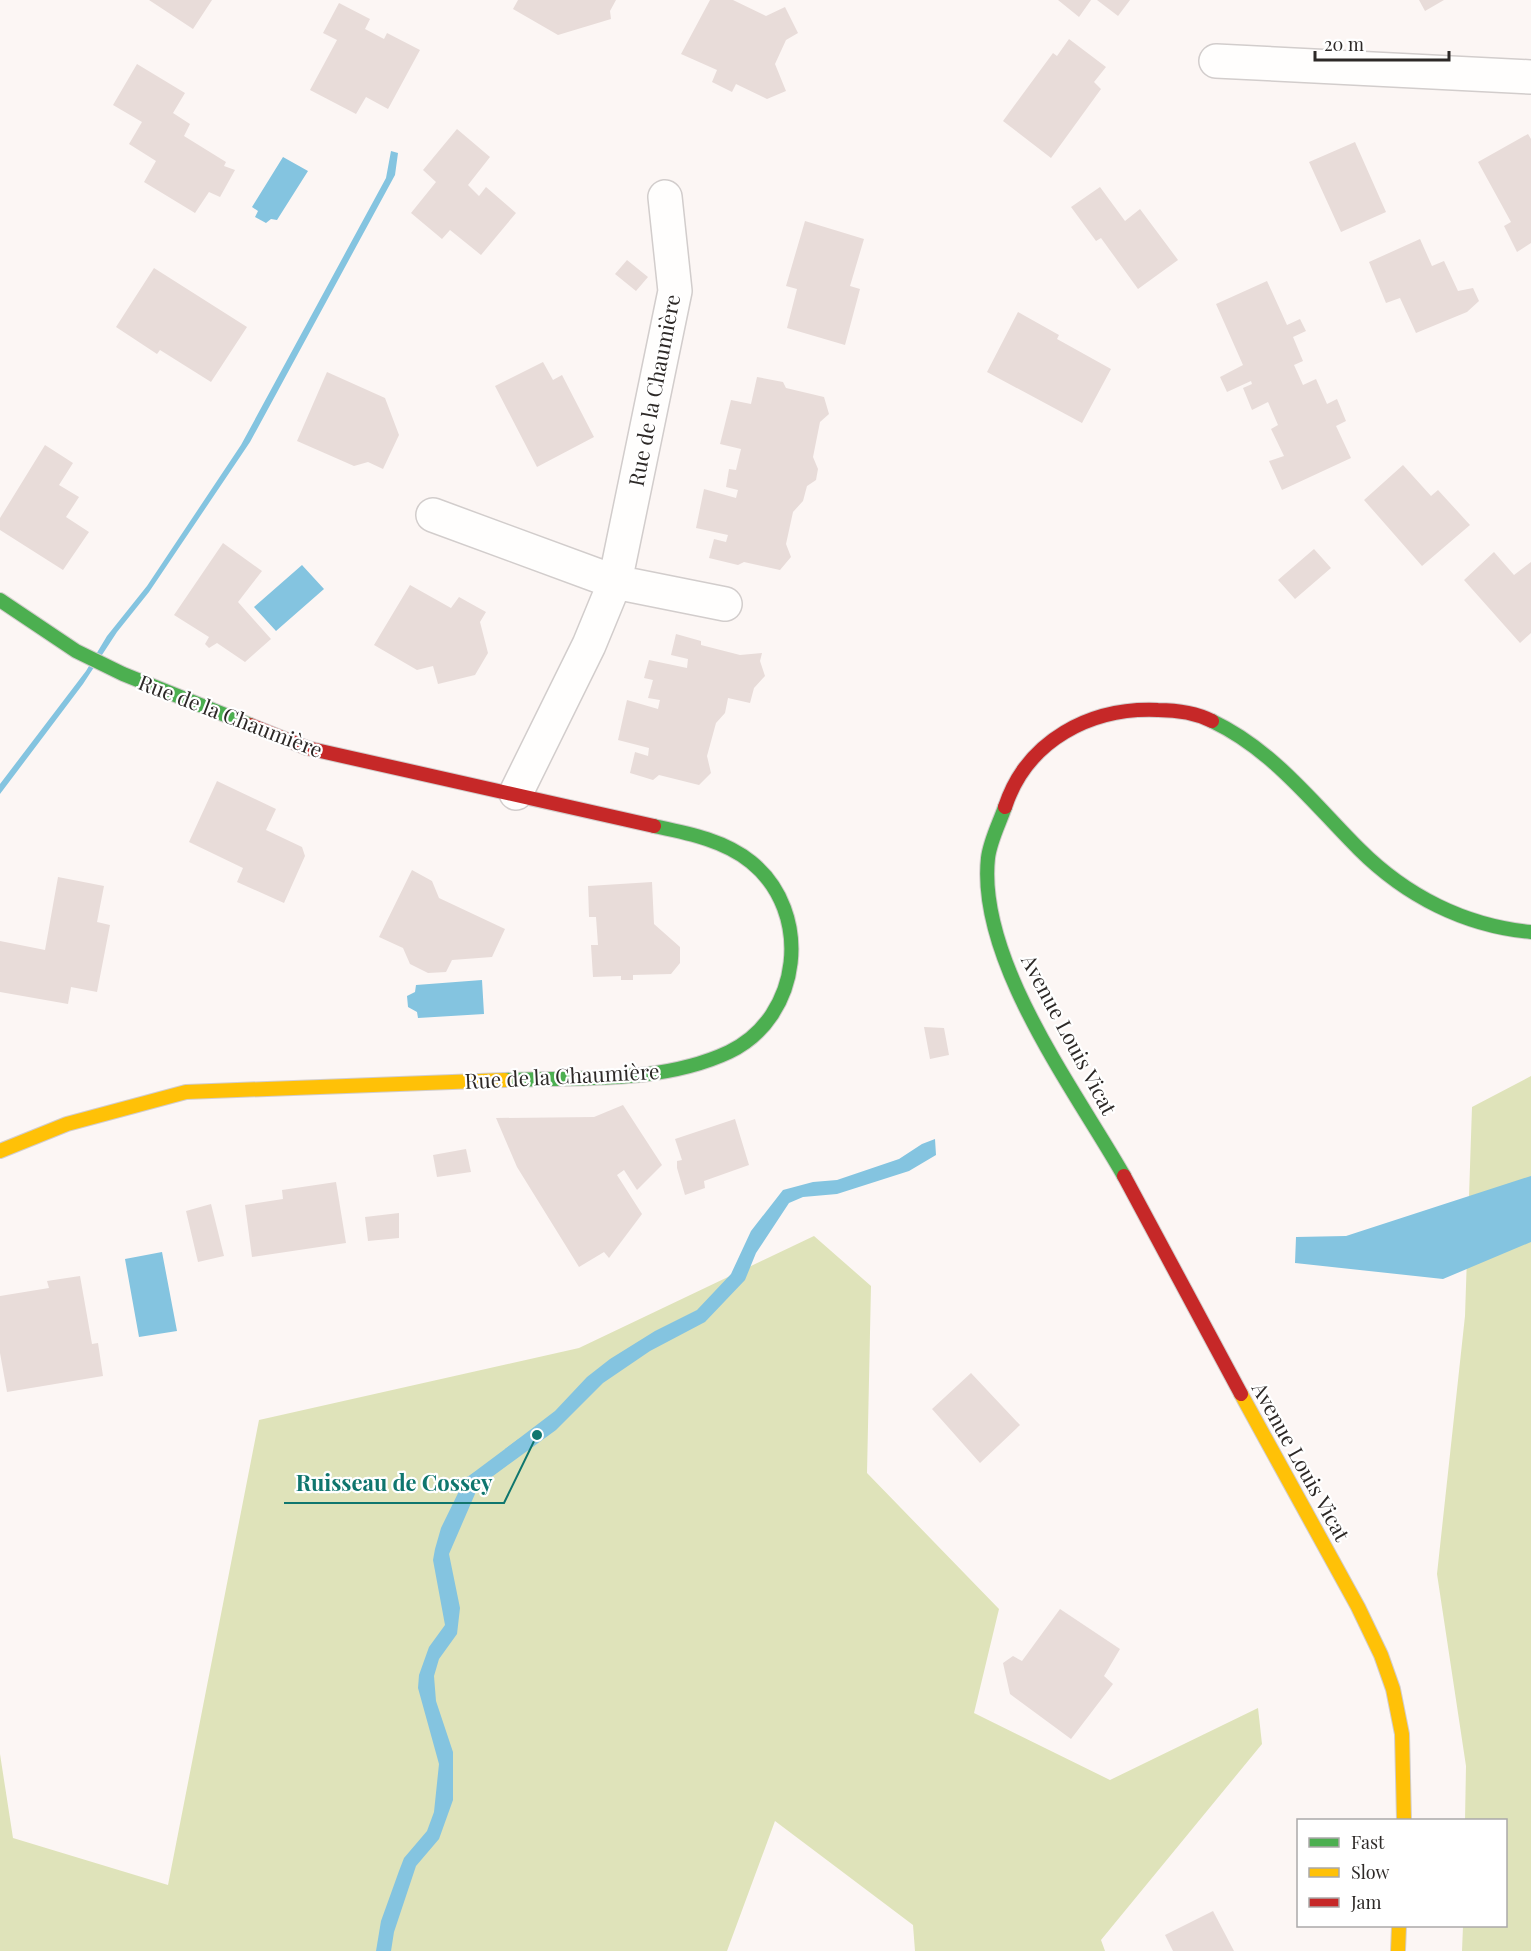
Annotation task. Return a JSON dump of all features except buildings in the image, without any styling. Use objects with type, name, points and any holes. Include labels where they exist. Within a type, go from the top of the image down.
[{"type":"main road","name":"Rue de la Chaumière","points":[[0,600],[76,651],[114,670],[307,748],[691,834],[726,847],[754,864],[775,888],[789,918],[793,947],[790,976],[776,1010],[757,1033],[728,1053],[686,1066],[634,1075],[186,1092],[67,1124],[0,1151]]},
{"type":"main road","name":"Avenue Louis Vicat","points":[[1404,1819],[1405,1785],[1398,1706],[1370,1629],[1134,1193],[1066,1077],[1015,981],[991,918],[988,854],[1014,783],[1038,750],[1065,730],[1100,715],[1138,709],[1183,712],[1224,724],[1264,749],[1299,783],[1362,852],[1402,886],[1444,910],[1476,921],[1531,932]]},
{"type":"main road","points":[[1398,1951],[1399,1927]]},
{"type":"street","points":[[1216,62],[1531,77]]},
{"type":"street","name":"Rue de la Chaumière","points":[[516,793],[589,645],[615,582],[675,291],[665,197]]},
{"type":"street","points":[[433,515],[615,582],[725,604]]},
{"type":"green space","points":[[1531,1076],[1531,1951],[1462,1951],[1463,1927],[1507,1927],[1507,1819],[1465,1819],[1466,1766],[1437,1574],[1465,1316],[1472,1107]]},
{"type":"green space","points":[[814,1236],[871,1286],[867,1473],[999,1609],[974,1713],[1110,1780],[1258,1708],[1262,1744],[1101,1940],[1105,1951],[915,1951],[913,1925],[775,1821],[727,1951],[0,1951],[0,1754],[13,1838],[168,1885],[259,1420],[579,1348]]},
{"type":"water","points":[[391,151],[398,153],[395,175],[250,442],[149,592],[117,632],[83,684],[0,794],[0,784],[86,671],[107,636],[147,586],[241,445],[386,178]]},
{"type":"water","points":[[283,157],[308,171],[277,220],[271,219],[266,223],[255,217],[258,211],[252,207]]},
{"type":"water","points":[[302,565],[324,589],[276,631],[254,607]]},
{"type":"water","points":[[482,980],[484,1014],[418,1018],[417,1012],[408,1007],[407,996],[415,992],[416,985]]},
{"type":"water","points":[[935,1139],[936,1155],[909,1171],[837,1194],[803,1197],[789,1203],[756,1253],[745,1280],[705,1322],[650,1351],[603,1383],[556,1430],[478,1487],[449,1554],[460,1608],[457,1634],[439,1659],[434,1676],[436,1701],[453,1752],[453,1800],[439,1839],[416,1866],[394,1932],[391,1951],[376,1951],[381,1921],[404,1858],[427,1831],[434,1812],[439,1764],[418,1688],[419,1675],[429,1647],[445,1625],[433,1560],[435,1549],[441,1528],[467,1477],[488,1464],[489,1471],[508,1458],[505,1449],[555,1411],[587,1377],[610,1359],[655,1331],[697,1310],[731,1274],[751,1231],[783,1190],[813,1182],[837,1180],[899,1159],[922,1144]]},
{"type":"water","points":[[1531,1176],[1531,1242],[1443,1279],[1295,1263],[1296,1237],[1346,1236]]},
{"type":"water","points":[[162,1252],[177,1331],[139,1337],[125,1259]]},
{"type":"waterway","points":[[475,1480],[522,1445]]},
{"type":"traffic: fast","points":[[0,600],[76,651],[123,674],[250,725]]},
{"type":"traffic: fast","points":[[1212,721],[1234,733],[1273,762],[1359,849],[1396,881],[1438,906],[1460,915],[1507,929],[1531,932]]},
{"type":"traffic: fast","points":[[1005,807],[988,858],[989,897],[998,939],[1013,981],[1033,1023],[1124,1176]]},
{"type":"traffic: fast","points":[[505,1080],[619,1077],[676,1069],[729,1052],[753,1036],[772,1015],[784,990],[791,963],[791,935],[784,908],[771,883],[751,862],[729,848],[705,838],[654,826]]},
{"type":"traffic: slow","points":[[0,1151],[67,1124],[186,1092],[505,1080]]},
{"type":"traffic: slow","points":[[1241,1394],[1358,1607],[1381,1655],[1393,1689],[1402,1734],[1404,1819]]},
{"type":"traffic: slow","points":[[1398,1951],[1399,1927]]},
{"type":"traffic: jam","points":[[1005,807],[1015,783],[1045,746],[1065,732],[1086,722],[1109,714],[1158,710],[1186,712],[1212,721]]},
{"type":"traffic: jam","points":[[250,725],[307,748],[654,826]]},
{"type":"traffic: jam","points":[[1124,1176],[1241,1394]]},
{"type":"place","name":"Ruisseau de Cossey","points":[[537,1435]]}]
